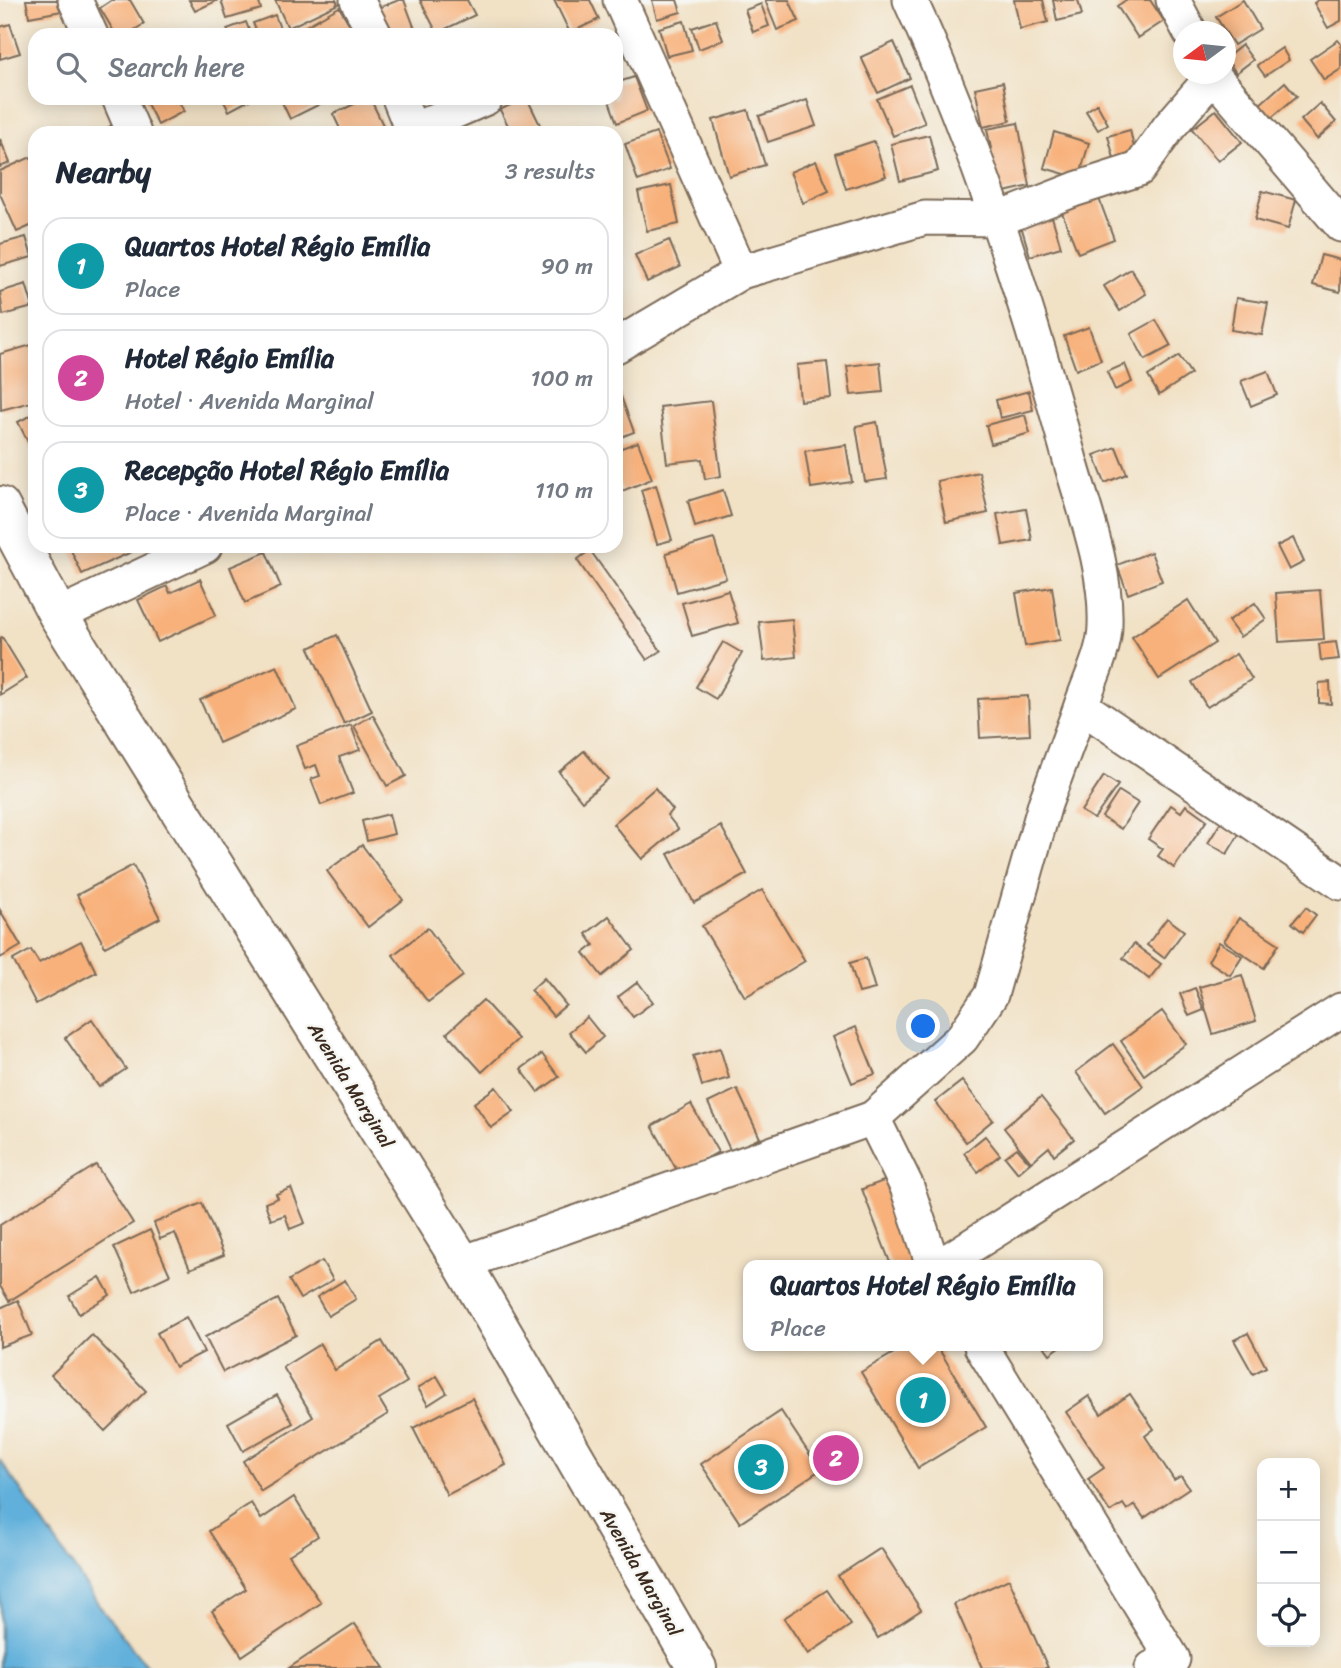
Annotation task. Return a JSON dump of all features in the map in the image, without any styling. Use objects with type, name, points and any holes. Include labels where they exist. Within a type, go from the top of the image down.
[{"type":"street","points":[[75,0],[87,28]]},
{"type":"street","points":[[357,0],[371,28]]},
{"type":"street","points":[[620,0],[625,37],[741,272]]},
{"type":"street","points":[[462,1263],[873,1118],[962,1038],[991,995],[1045,804],[1081,706],[1106,627],[1103,579],[1045,369],[999,219],[932,47],[910,0]]},
{"type":"street","points":[[1173,0],[1184,21]]},
{"type":"street","points":[[623,342],[741,272],[925,218],[999,219],[1076,189],[1139,169],[1169,127],[1205,84]]},
{"type":"street","points":[[1221,84],[1341,225]]},
{"type":"street","points":[[122,105],[131,126]]},
{"type":"street","points":[[401,105],[408,126]]},
{"type":"street","points":[[423,126],[470,105]]},
{"type":"street","name":"Avenida Marginal","points":[[0,506],[58,615],[462,1263],[697,1668]]},
{"type":"street","points":[[58,615],[190,553]]},
{"type":"street","points":[[1081,706],[1341,883]]},
{"type":"street","points":[[949,1260],[1341,1010]]},
{"type":"street","points":[[873,1118],[907,1187],[931,1260]]},
{"type":"street","points":[[984,1351],[1168,1665]]},
{"type":"water","points":[[0,1460],[104,1612],[148,1668],[0,1668]]},
{"type":"building","points":[[26,0],[60,0],[62,11],[29,17]]},
{"type":"building","points":[[112,0],[130,0],[144,24],[137,28],[112,28],[100,8]]},
{"type":"building","points":[[189,0],[218,0],[195,11]]},
{"type":"building","points":[[221,0],[258,0],[261,9],[227,19]]},
{"type":"building","points":[[275,0],[336,0],[338,4],[288,28]]},
{"type":"building","points":[[404,0],[414,28],[380,28],[373,10]]},
{"type":"building","points":[[420,0],[467,0],[475,15],[448,28],[434,28]]},
{"type":"building","points":[[554,0],[590,0],[599,19],[580,28],[568,28]]},
{"type":"building","points":[[652,0],[677,0],[681,12],[657,19]]},
{"type":"building","points":[[765,0],[789,0],[799,21],[777,30]]},
{"type":"building","points":[[1014,0],[1043,0],[1048,22],[1020,29]]},
{"type":"building","points":[[1053,0],[1078,0],[1082,15],[1057,21]]},
{"type":"building","points":[[1126,0],[1150,0],[1164,21],[1138,38],[1117,6]]},
{"type":"building","points":[[1243,0],[1260,29],[1236,44],[1236,21],[1219,21],[1216,17]]},
{"type":"building","points":[[1318,0],[1341,0],[1341,21],[1328,28],[1314,3]]},
{"type":"building","points":[[761,4],[769,26],[753,32],[745,10]]},
{"type":"building","points":[[339,7],[352,28],[303,28]]},
{"type":"building","points":[[275,15],[280,28],[255,28],[253,23]]},
{"type":"building","points":[[716,20],[723,40],[699,49],[692,28]]},
{"type":"building","points":[[684,21],[692,50],[667,56],[659,28]]},
{"type":"building","points":[[246,22],[248,28],[230,28]]},
{"type":"building","points":[[10,24],[20,53],[0,59],[0,27]]},
{"type":"building","points":[[1338,40],[1341,44],[1341,69],[1324,80],[1310,59]]},
{"type":"building","points":[[894,42],[910,78],[878,93],[861,57]]},
{"type":"building","points":[[1242,45],[1253,60],[1236,73],[1236,50]]},
{"type":"building","points":[[1282,48],[1289,60],[1265,76],[1257,65]]},
{"type":"building","points":[[634,77],[647,111],[617,123],[611,105],[623,105],[623,81]]},
{"type":"building","points":[[1003,82],[1010,121],[983,127],[975,88]]},
{"type":"building","points":[[1285,82],[1297,96],[1270,119],[1259,105]]},
{"type":"building","points":[[910,85],[925,123],[893,136],[877,99]]},
{"type":"building","points":[[807,100],[816,126],[768,142],[759,116]]},
{"type":"building","points":[[1320,103],[1336,122],[1317,139],[1301,120]]},
{"type":"building","points":[[1097,104],[1108,124],[1098,130],[1086,111]]},
{"type":"building","points":[[148,105],[181,105],[184,111],[158,125]]},
{"type":"building","points":[[226,105],[240,105],[229,111]]},
{"type":"building","points":[[283,105],[318,105],[290,119]]},
{"type":"building","points":[[352,105],[373,105],[383,125],[339,126],[333,114]]},
{"type":"building","points":[[510,105],[530,105],[541,126],[508,126],[500,110]]},
{"type":"building","points":[[748,110],[765,165],[729,176],[713,120]]},
{"type":"building","points":[[1216,110],[1242,142],[1218,161],[1192,129]]},
{"type":"building","points":[[1018,123],[1030,186],[1000,193],[987,129]]},
{"type":"building","points":[[1130,130],[1136,157],[1115,162],[1108,136]]},
{"type":"building","points":[[1054,132],[1089,143],[1079,178],[1044,168]]},
{"type":"building","points":[[656,133],[670,169],[638,181],[625,144]]},
{"type":"building","points":[[929,135],[938,171],[900,181],[891,144]]},
{"type":"building","points":[[0,139],[10,163],[0,167]]},
{"type":"building","points":[[874,141],[886,176],[846,189],[835,154]]},
{"type":"building","points":[[28,158],[28,227],[17,232],[0,194],[0,171]]},
{"type":"building","points":[[816,161],[829,191],[803,203],[790,172]]},
{"type":"building","points":[[671,185],[679,224],[647,231],[638,192]]},
{"type":"building","points":[[1262,191],[1296,200],[1288,229],[1255,220]]},
{"type":"building","points":[[1098,196],[1114,239],[1078,253],[1061,210]]},
{"type":"building","points":[[1050,210],[1061,247],[1030,256],[1019,219]]},
{"type":"building","points":[[26,237],[28,258],[0,266],[0,244]]},
{"type":"building","points":[[669,240],[680,267],[647,282],[635,255]]},
{"type":"building","points":[[1321,255],[1341,260],[1340,292],[1313,285]]},
{"type":"building","points":[[1131,269],[1146,294],[1120,311],[1104,286]]},
{"type":"building","points":[[26,284],[28,308],[3,315],[0,292]]},
{"type":"building","points":[[1236,298],[1268,303],[1262,335],[1231,330]]},
{"type":"building","points":[[1156,320],[1171,346],[1145,360],[1131,334]]},
{"type":"building","points":[[1089,327],[1101,360],[1076,370],[1064,336]]},
{"type":"building","points":[[28,346],[28,403],[1,410],[0,354]]},
{"type":"building","points":[[1179,356],[1191,374],[1159,395],[1148,376]]},
{"type":"building","points":[[827,362],[831,398],[800,401],[797,365]]},
{"type":"building","points":[[880,362],[883,392],[851,395],[847,366]]},
{"type":"building","points":[[1125,364],[1132,382],[1115,390],[1107,372]]},
{"type":"building","points":[[1268,371],[1277,395],[1251,406],[1241,381]]},
{"type":"building","points":[[1029,391],[1033,410],[1000,418],[996,400]]},
{"type":"building","points":[[711,401],[721,476],[705,479],[702,459],[667,463],[660,407]]},
{"type":"building","points":[[623,402],[634,432],[623,436]]},
{"type":"building","points":[[1025,415],[1030,433],[991,444],[986,425]]},
{"type":"building","points":[[28,417],[28,442],[18,422]]},
{"type":"building","points":[[877,422],[887,479],[865,482],[856,426]]},
{"type":"building","points":[[638,442],[652,479],[623,491],[623,447]]},
{"type":"building","points":[[846,445],[852,482],[811,488],[805,451]]},
{"type":"building","points":[[1116,447],[1127,474],[1105,483],[1094,455]]},
{"type":"building","points":[[979,472],[988,513],[946,522],[937,481]]},
{"type":"building","points":[[656,485],[672,540],[657,544],[641,490]]},
{"type":"building","points":[[723,490],[731,516],[695,527],[688,501]]},
{"type":"building","points":[[1026,509],[1032,540],[1003,545],[997,514]]},
{"type":"building","points":[[1293,538],[1304,562],[1289,570],[1277,546]]},
{"type":"building","points":[[714,539],[726,578],[677,592],[666,553]]},
{"type":"building","points":[[1151,552],[1162,581],[1128,594],[1117,565]]},
{"type":"building","points":[[72,553],[129,553],[82,574]]},
{"type":"building","points":[[266,553],[281,587],[245,603],[230,567]]},
{"type":"building","points":[[586,553],[592,553],[661,651],[647,660],[577,560]]},
{"type":"building","points":[[200,579],[216,615],[158,642],[138,600],[167,586],[170,593]]},
{"type":"building","points":[[1052,587],[1060,640],[1025,646],[1016,593]]},
{"type":"building","points":[[728,590],[738,623],[692,636],[682,603]]},
{"type":"building","points":[[1320,590],[1324,639],[1279,642],[1276,593]]},
{"type":"building","points":[[1188,600],[1215,643],[1159,679],[1132,637]]},
{"type":"building","points":[[1255,603],[1266,619],[1240,637],[1228,621]]},
{"type":"building","points":[[792,619],[796,657],[764,661],[759,622]]},
{"type":"building","points":[[337,635],[372,711],[344,724],[309,648]]},
{"type":"building","points":[[2,637],[27,678],[0,695],[0,638]]},
{"type":"building","points":[[723,642],[742,653],[716,699],[696,687]]},
{"type":"building","points":[[1336,642],[1339,659],[1321,661],[1319,644]]},
{"type":"building","points":[[1236,654],[1252,679],[1207,707],[1192,682]]},
{"type":"building","points":[[277,666],[296,709],[219,743],[200,700]]},
{"type":"building","points":[[1330,682],[1331,704],[1319,703],[1319,683]]},
{"type":"building","points":[[1028,696],[1030,735],[980,738],[978,699]]},
{"type":"building","points":[[373,715],[406,776],[387,786],[354,726]]},
{"type":"building","points":[[351,725],[360,750],[339,757],[353,793],[321,805],[311,779],[320,776],[316,765],[305,769],[296,746]]},
{"type":"building","points":[[584,751],[608,779],[582,801],[559,772]]},
{"type":"building","points":[[1104,776],[1118,785],[1094,819],[1081,811]]},
{"type":"building","points":[[655,788],[673,810],[667,815],[678,829],[642,859],[613,824]]},
{"type":"building","points":[[1119,791],[1138,803],[1121,829],[1102,817]]},
{"type":"building","points":[[1171,805],[1181,812],[1186,805],[1207,820],[1174,868],[1158,856],[1163,849],[1148,839]]},
{"type":"building","points":[[389,814],[394,834],[367,841],[362,821]]},
{"type":"building","points":[[1223,819],[1241,831],[1227,854],[1208,843]]},
{"type":"building","points":[[721,826],[747,874],[694,903],[668,854]]},
{"type":"building","points":[[362,845],[403,900],[368,927],[327,871]]},
{"type":"building","points":[[133,865],[160,918],[105,947],[77,895]]},
{"type":"building","points":[[762,890],[805,961],[745,997],[702,926]]},
{"type":"building","points":[[1306,907],[1316,915],[1303,932],[1292,923]]},
{"type":"building","points":[[0,910],[21,946],[0,958]]},
{"type":"building","points":[[609,916],[634,950],[602,976],[584,953],[594,945],[586,934]]},
{"type":"building","points":[[1167,918],[1184,931],[1164,958],[1147,945]]},
{"type":"building","points":[[1239,918],[1279,944],[1264,968],[1224,941]]},
{"type":"building","points":[[428,928],[463,976],[428,1002],[393,955]]},
{"type":"building","points":[[81,941],[96,972],[36,1004],[13,960],[31,950],[39,963]]},
{"type":"building","points":[[1219,942],[1242,956],[1230,975],[1208,961]]},
{"type":"building","points":[[1134,944],[1161,964],[1149,979],[1123,958]]},
{"type":"building","points":[[866,958],[875,989],[859,993],[850,963]]},
{"type":"building","points":[[1242,975],[1256,1021],[1213,1034],[1199,987]]},
{"type":"building","points":[[544,978],[566,1005],[553,1016],[531,990]]},
{"type":"building","points":[[638,982],[653,1002],[633,1017],[618,997]]},
{"type":"building","points":[[1195,988],[1204,1010],[1189,1016],[1180,994]]},
{"type":"building","points":[[483,1000],[518,1039],[482,1072],[447,1033]]},
{"type":"building","points":[[1162,1011],[1186,1044],[1144,1075],[1121,1041]]},
{"type":"building","points":[[587,1017],[603,1037],[586,1052],[569,1032]]},
{"type":"building","points":[[92,1019],[126,1069],[99,1087],[65,1038]]},
{"type":"building","points":[[856,1027],[875,1074],[852,1083],[833,1037]]},
{"type":"building","points":[[1113,1044],[1143,1086],[1105,1113],[1076,1072]]},
{"type":"building","points":[[720,1048],[729,1078],[702,1086],[693,1056]]},
{"type":"building","points":[[542,1054],[559,1077],[538,1092],[521,1069]]},
{"type":"building","points":[[962,1081],[993,1120],[966,1142],[935,1102]]},
{"type":"building","points":[[496,1087],[514,1112],[491,1128],[474,1103]]},
{"type":"building","points":[[737,1089],[760,1138],[731,1152],[708,1103]]},
{"type":"building","points":[[1041,1097],[1074,1139],[1054,1155],[1049,1147],[1031,1162],[1004,1128]]},
{"type":"building","points":[[691,1104],[718,1152],[679,1174],[652,1126]]},
{"type":"building","points":[[985,1136],[1000,1155],[978,1172],[964,1153]]},
{"type":"building","points":[[1017,1148],[1030,1163],[1018,1173],[1005,1157]]},
{"type":"building","points":[[96,1165],[133,1223],[9,1301],[0,1286],[0,1225]]},
{"type":"building","points":[[886,1180],[917,1260],[889,1260],[862,1189]]},
{"type":"building","points":[[291,1188],[305,1223],[290,1229],[285,1215],[271,1220],[265,1203],[278,1198],[276,1194]]},
{"type":"building","points":[[202,1203],[224,1255],[190,1269],[175,1233],[160,1239],[154,1223]]},
{"type":"building","points":[[150,1230],[170,1275],[134,1292],[114,1247]]},
{"type":"building","points":[[322,1261],[333,1280],[300,1299],[289,1280]]},
{"type":"building","points":[[100,1277],[110,1295],[79,1314],[69,1296]]},
{"type":"building","points":[[345,1280],[356,1299],[328,1316],[317,1297]]},
{"type":"building","points":[[278,1299],[296,1335],[223,1372],[205,1337]]},
{"type":"building","points":[[18,1300],[32,1335],[0,1347],[0,1308]]},
{"type":"building","points":[[186,1317],[204,1352],[175,1367],[157,1333]]},
{"type":"building","points":[[1248,1333],[1266,1367],[1253,1374],[1234,1340]]},
{"type":"building","points":[[92,1335],[146,1391],[105,1431],[51,1375]]},
{"type":"building","points":[[382,1341],[407,1382],[379,1399],[388,1414],[261,1491],[243,1461],[313,1417],[283,1367],[320,1344],[335,1370]]},
{"type":"building","points":[[897,1351],[940,1351],[986,1427],[918,1468],[861,1372]]},
{"type":"building","points":[[437,1376],[447,1393],[428,1405],[418,1388]]},
{"type":"building","points":[[1130,1394],[1154,1429],[1145,1436],[1174,1480],[1181,1476],[1189,1488],[1144,1518],[1135,1505],[1127,1510],[1123,1504],[1110,1512],[1088,1479],[1104,1468],[1066,1412],[1089,1396],[1101,1414]]},
{"type":"building","points":[[277,1395],[293,1423],[243,1451],[228,1423]]},
{"type":"building","points":[[472,1398],[506,1465],[447,1495],[413,1428]]},
{"type":"building","points":[[781,1411],[820,1470],[740,1523],[701,1464]]},
{"type":"building","points":[[294,1497],[318,1536],[289,1555],[321,1603],[242,1656],[212,1611],[246,1589],[209,1531],[251,1503],[261,1519]]},
{"type":"building","points":[[881,1548],[921,1610],[878,1638],[838,1576]]},
{"type":"building","points":[[1009,1579],[1048,1668],[982,1668],[954,1604]]},
{"type":"building","points":[[827,1590],[851,1625],[808,1654],[784,1618]]},
{"type":"building","points":[[355,1624],[384,1668],[289,1668]]},
{"type":"place","name":"Quartos Hotel Régio Emília","points":[[923,1400]]},
{"type":"place","name":"Hotel Régio Emília","points":[[836,1458]]},
{"type":"place","name":"Recepção Hotel Régio Emília","points":[[761,1467]]}]
